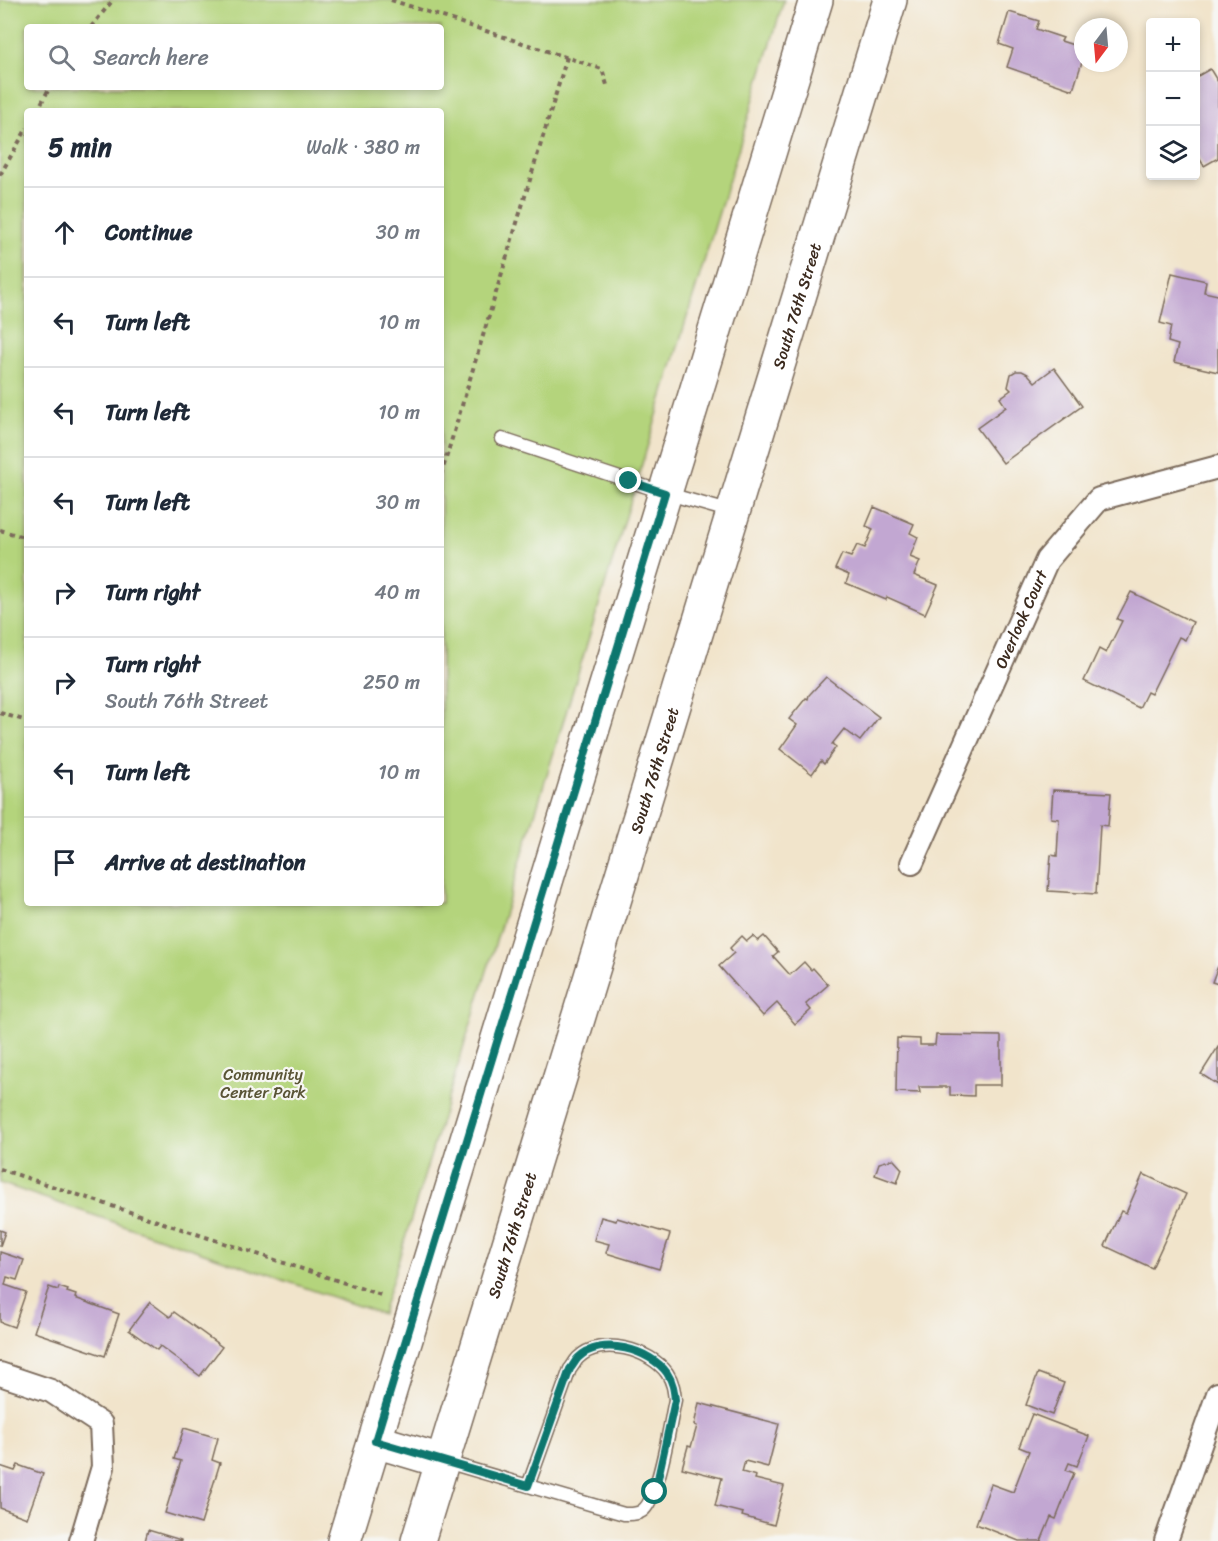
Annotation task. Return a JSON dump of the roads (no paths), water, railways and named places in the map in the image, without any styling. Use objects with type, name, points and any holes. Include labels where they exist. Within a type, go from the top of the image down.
[{"type":"main road","points":[[344,1541],[816,0]]},
{"type":"main road","name":"South 76th Street","points":[[418,1541],[890,0]]},
{"type":"main road","points":[[375,1441],[442,1461]]},
{"type":"street","name":"Overlook Court","points":[[912,863],[1047,560],[1099,499],[1218,467]]},
{"type":"street","points":[[0,1374],[51,1391],[101,1424],[103,1467],[81,1541]]},
{"type":"street","points":[[1166,1541],[1218,1394]]},
{"type":"lane","points":[[502,439],[665,493],[733,512]]},
{"type":"lane","points":[[442,1461],[624,1514],[634,1515],[644,1511],[655,1492],[675,1400],[674,1385],[666,1372],[657,1362],[630,1349],[610,1346],[591,1350],[579,1357],[570,1369],[528,1486]]},
{"type":"park label","name":"Community Center Park","points":[[263,1083]]}]
